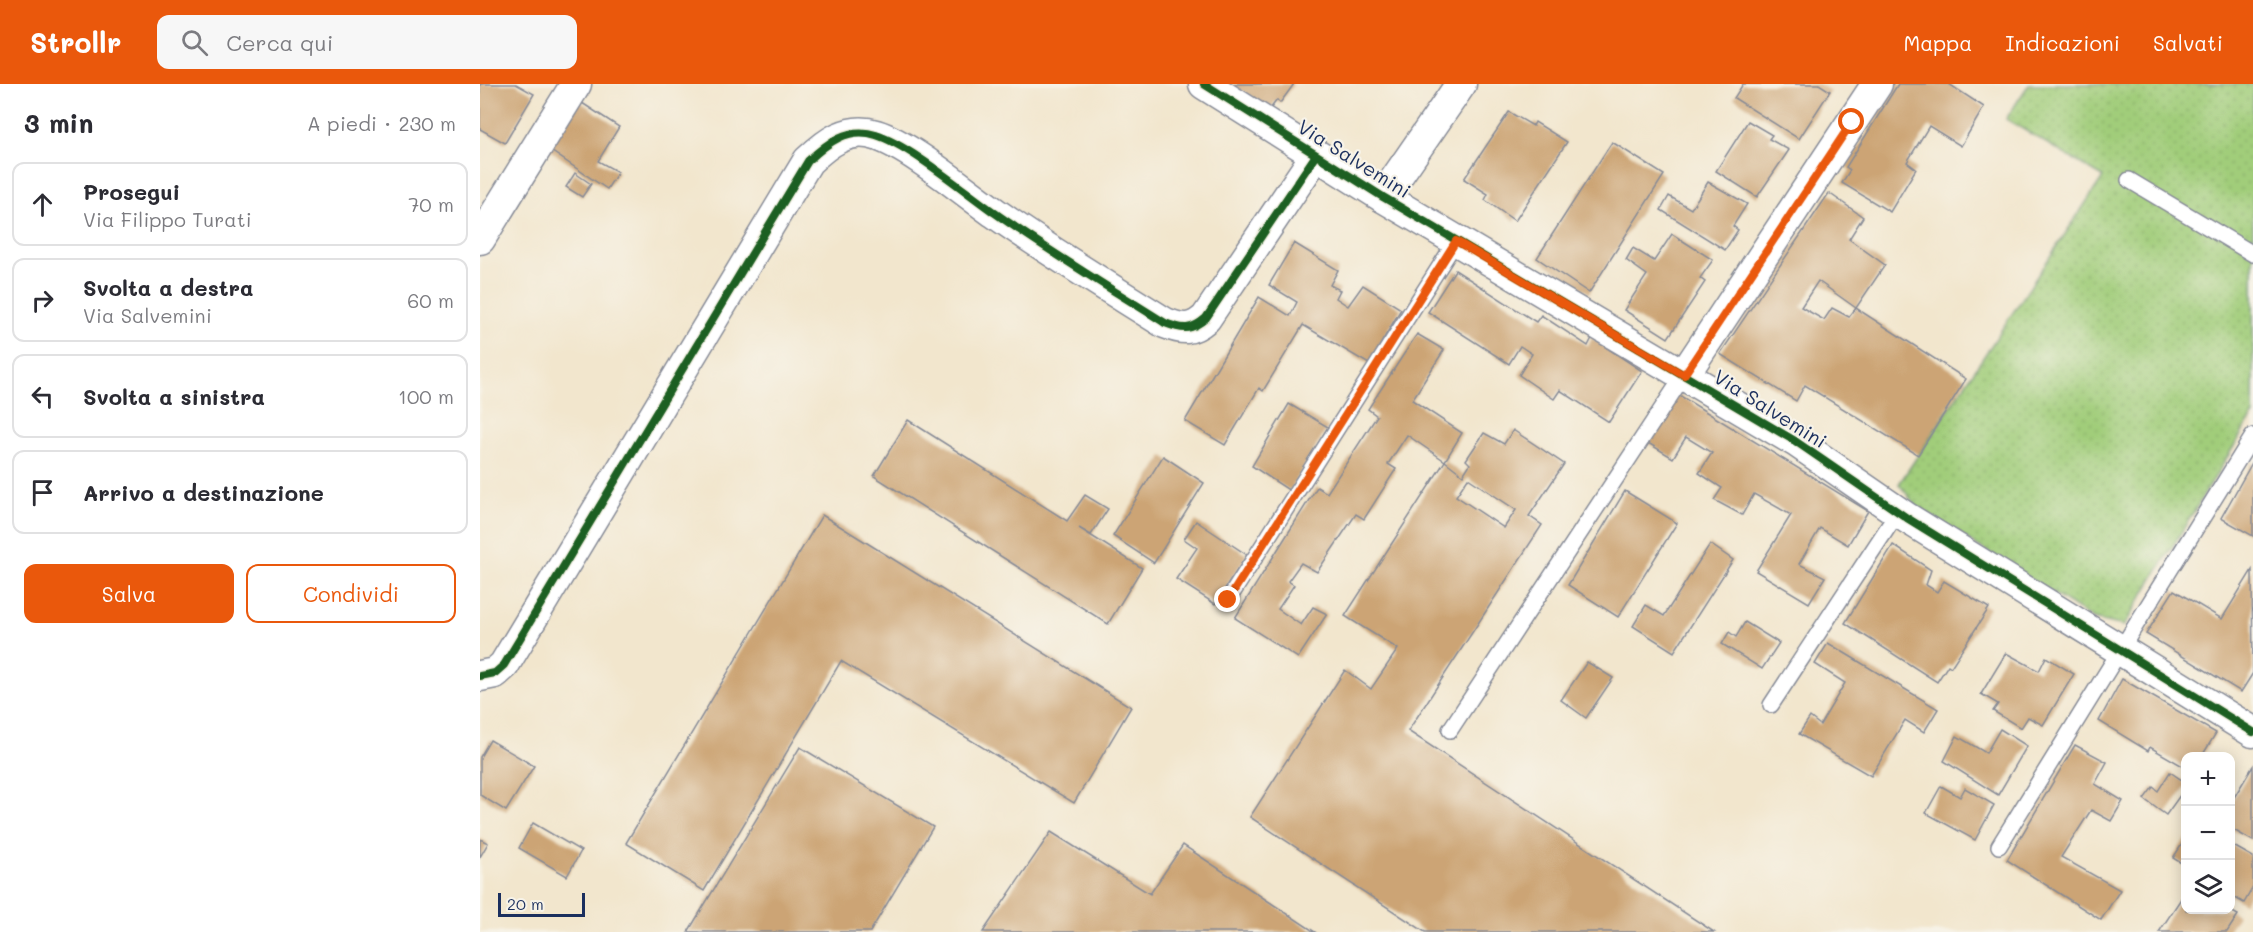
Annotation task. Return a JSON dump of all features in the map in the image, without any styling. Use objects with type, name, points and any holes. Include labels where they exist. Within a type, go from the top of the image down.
[{"type":"street","points":[[480,239],[576,84]]},
{"type":"street","name":"Via Salvemini","points":[[1204,84],[1383,197],[1795,441],[1898,512],[2253,732]]},
{"type":"street","points":[[1383,197],[1461,84]]},
{"type":"street","points":[[1684,375],[1877,84]]},
{"type":"street","points":[[480,676],[495,673],[504,665],[808,161],[830,140],[852,133],[876,135],[905,150],[1041,246],[1165,323],[1182,330],[1196,327],[1206,318],[1316,155]]},
{"type":"lane","points":[[2129,180],[2253,254]]},
{"type":"lane","points":[[1228,600],[1456,241]]},
{"type":"lane","points":[[1450,730],[1684,375]]},
{"type":"lane","points":[[2000,846],[2253,436]]},
{"type":"lane","points":[[1771,705],[1898,512]]},
{"type":"green space","points":[[2029,84],[2253,84],[2253,415],[2124,626],[2093,619],[1917,507],[1899,484],[2103,177],[2006,119]]},
{"type":"building","points":[[480,84],[516,84],[534,94],[505,143],[480,129]]},
{"type":"building","points":[[1232,84],[1294,84],[1280,103],[1277,100],[1270,109]]},
{"type":"building","points":[[1743,84],[1819,84],[1830,91],[1799,139],[1734,98]]},
{"type":"building","points":[[1898,84],[1949,84],[1984,107],[1961,146],[1929,126],[1907,162],[1916,169],[1890,212],[1842,183],[1850,170],[1846,167]]},
{"type":"building","points":[[579,101],[619,127],[598,161],[618,172],[607,189],[548,149]]},
{"type":"building","points":[[1509,112],[1533,126],[1535,122],[1567,142],[1515,221],[1485,200],[1488,194],[1464,179]]},
{"type":"building","points":[[1748,121],[1772,135],[1769,139],[1789,150],[1757,197],[1716,171]]},
{"type":"building","points":[[1612,142],[1664,175],[1589,293],[1537,258]]},
{"type":"building","points":[[575,173],[591,184],[582,197],[566,187]]},
{"type":"building","points":[[1708,182],[1747,204],[1733,226],[1738,230],[1725,250],[1661,210],[1669,196],[1691,209]]},
{"type":"building","points":[[1829,193],[1863,217],[1849,239],[1885,265],[1856,308],[1966,379],[1918,455],[1805,385],[1796,401],[1720,354]],"holes":[[[1818,281],[1856,308],[1849,317],[1832,308],[1824,320],[1801,307]]]},
{"type":"building","points":[[1672,234],[1713,260],[1700,278],[1705,282],[1668,338],[1624,310],[1647,275],[1626,260],[1633,248],[1654,261]]},
{"type":"building","points":[[1294,243],[1338,270],[1330,285],[1340,290],[1336,298],[1348,306],[1363,285],[1401,309],[1369,364],[1303,325],[1263,391],[1259,388],[1225,445],[1185,421],[1259,297],[1290,316],[1297,302],[1269,285]]},
{"type":"building","points":[[1455,270],[1536,322],[1541,315],[1588,346],[1592,338],[1642,371],[1609,422],[1560,390],[1554,399],[1519,375],[1532,354],[1520,346],[1509,364],[1428,312]]},
{"type":"building","points":[[1417,334],[1444,350],[1412,400],[1462,433],[1445,461],[1407,435],[1388,464],[1396,469],[1364,519],[1356,514],[1317,572],[1301,563],[1288,581],[1294,585],[1278,609],[1301,625],[1313,607],[1327,614],[1298,658],[1235,618],[1317,487],[1327,493],[1377,416],[1368,409]]},
{"type":"building","points":[[1677,394],[1868,511],[1848,545],[1820,528],[1799,564],[1825,577],[1809,603],[1756,571],[1791,515],[1754,494],[1742,515],[1714,500],[1722,488],[1699,473],[1712,453],[1686,437],[1673,458],[1648,443]]},
{"type":"building","points":[[1289,404],[1328,427],[1290,491],[1252,466]]},
{"type":"building","points":[[908,420],[1067,521],[1085,495],[1108,509],[1091,535],[1079,528],[1142,568],[1108,624],[874,476]]},
{"type":"building","points":[[1513,430],[1564,464],[1529,516],[1542,525],[1408,731],[1714,932],[1425,932],[1250,817],[1345,670],[1371,689],[1398,649],[1345,616],[1445,461],[1463,475],[1470,464],[1466,460],[1484,433],[1504,444]],"holes":[[[1468,478],[1516,510],[1504,528],[1456,496]]]},
{"type":"building","points":[[1163,456],[1204,483],[1154,563],[1113,536]]},
{"type":"building","points":[[2253,461],[2253,536],[2221,518]]},
{"type":"building","points":[[1625,491],[1677,523],[1618,617],[1568,585]]},
{"type":"building","points":[[822,515],[1131,707],[1074,803],[841,661],[704,891],[626,843]]},
{"type":"building","points":[[1196,521],[1247,555],[1215,604],[1176,579],[1197,548],[1184,539]]},
{"type":"building","points":[[1710,544],[1733,560],[1674,652],[1633,626],[1646,605],[1664,616]]},
{"type":"building","points":[[1893,545],[1931,570],[1926,585],[1937,592],[1944,581],[1989,608],[1951,667],[1948,665],[1937,682],[1845,623]]},
{"type":"building","points":[[2252,570],[2253,673],[2241,692],[2146,634],[2174,590],[2222,619]]},
{"type":"building","points":[[1745,622],[1779,643],[1762,669],[1722,644],[1729,632],[1736,637]]},
{"type":"building","points":[[1828,643],[1938,709],[1924,732],[1905,720],[1871,776],[1799,734],[1810,717],[1820,725],[1845,683],[1815,664]]},
{"type":"building","points":[[2006,653],[2039,671],[2046,657],[2074,674],[2043,725],[2028,717],[2021,728],[1993,711],[1998,704],[1981,694]]},
{"type":"building","points":[[1587,662],[1613,678],[1586,718],[1561,700]]},
{"type":"building","points":[[2122,679],[2216,733],[2204,752],[2181,752],[2181,765],[2150,747],[2148,751],[2099,721]]},
{"type":"building","points":[[2000,729],[2027,746],[1998,795],[1944,761],[1957,736],[1986,753]]},
{"type":"building","points":[[490,740],[534,766],[506,811],[480,795],[480,757]]},
{"type":"building","points":[[2075,745],[2107,762],[2095,784],[2123,801],[2111,821],[2091,810],[2061,857],[2120,890],[2101,920],[2007,860]]},
{"type":"building","points":[[800,747],[933,827],[870,932],[688,932]]},
{"type":"building","points":[[2253,766],[2253,841],[2235,831],[2235,796]]},
{"type":"building","points":[[2170,772],[2181,780],[2181,794],[2166,815],[2144,799],[2153,787],[2158,791]]},
{"type":"building","points":[[1941,786],[1960,797],[1965,788],[1994,805],[1975,840],[1926,813]]},
{"type":"building","points":[[533,823],[581,851],[567,876],[519,848]]},
{"type":"building","points":[[1051,832],[1150,894],[1183,845],[1315,932],[983,932]]},
{"type":"building","points":[[480,839],[488,843],[480,857]]},
{"type":"building","points":[[2181,846],[2181,863],[2173,858]]},
{"type":"building","points":[[2235,847],[2253,857],[2253,887],[2244,903],[2235,898]]},
{"type":"building","points":[[2181,899],[2181,914],[2238,915],[2227,932],[2159,932]]},
{"type":"cycle path","points":[[1204,84],[1383,197],[1795,441],[1907,518],[2253,732]]},
{"type":"cycle path","points":[[480,676],[495,673],[504,665],[808,161],[830,142],[856,133],[876,135],[889,140],[904,148],[1079,269],[1165,323],[1182,328],[1196,325],[1206,318],[1316,155]]},
{"type":"route","points":[[1228,600],[1456,241],[1684,375],[1852,122]]}]
